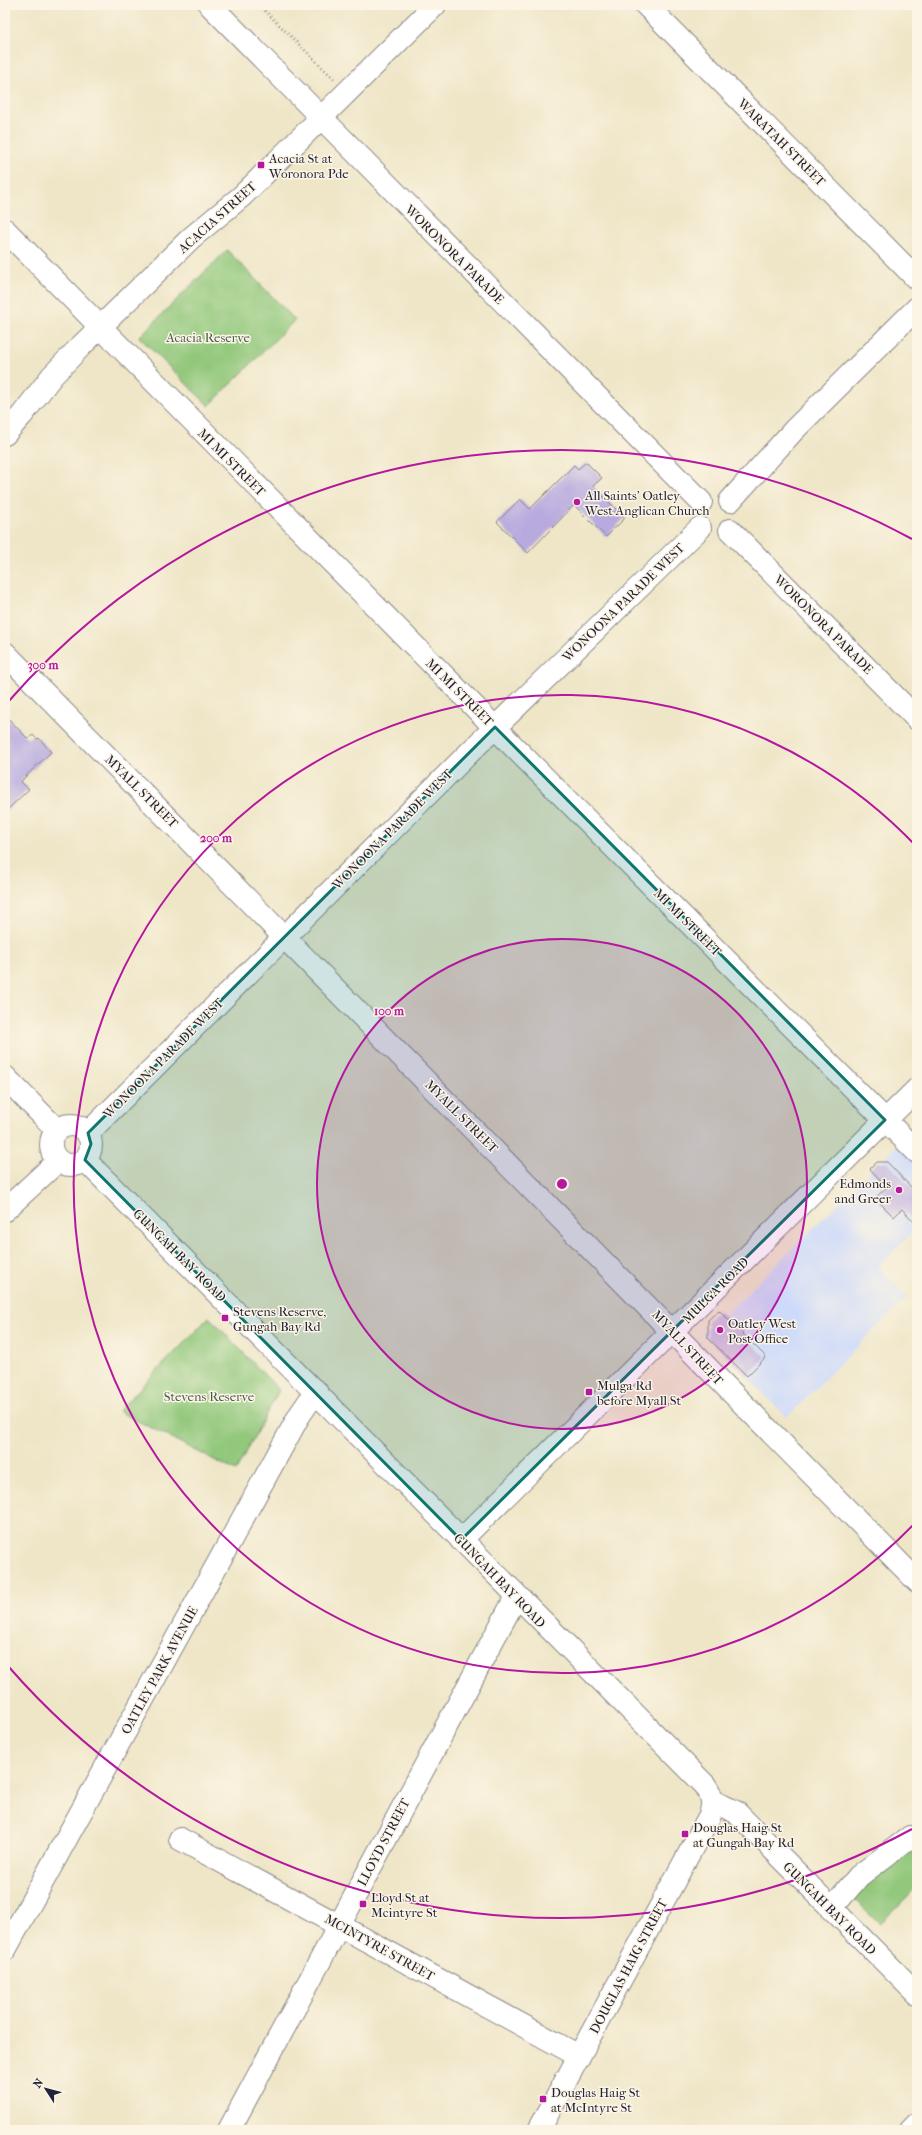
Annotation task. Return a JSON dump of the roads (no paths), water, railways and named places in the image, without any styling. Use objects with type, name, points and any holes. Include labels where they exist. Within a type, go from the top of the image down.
[{"type":"street","name":"WORONORA PARADE","points":[[210,5],[701,502]]},
{"type":"street","name":"ACACIA STREET","points":[[5,434],[22,415],[52,376],[100,327],[191,238],[238,200],[435,5]]},
{"type":"street","name":"WARATAH STREET","points":[[646,5],[917,279]]},
{"type":"street","name":"MI MI STREET","points":[[5,230],[495,728],[917,1152]]},
{"type":"street","points":[[730,501],[794,430],[917,308]]},
{"type":"street","points":[[712,495],[719,495],[730,501],[736,512],[736,519],[730,530],[725,534],[711,536],[700,528],[696,517],[698,506],[701,502],[712,495]]},
{"type":"street","name":"WONOONA PARADE WEST","points":[[88,1133],[495,728],[700,528]]},
{"type":"street","name":"WORONORA PARADE","points":[[730,530],[917,719]]},
{"type":"street","name":"MYALL STREET","points":[[5,653],[917,1580]]},
{"type":"street","points":[[5,1077],[57,1130]]},
{"type":"street","name":"MULGA ROAD","points":[[461,1540],[917,1089]]},
{"type":"street","points":[[73,1125],[84,1129],[88,1133],[91,1144],[89,1155],[85,1160],[75,1165],[68,1166],[58,1161],[51,1149],[53,1135],[57,1130],[62,1127],[73,1125]]},
{"type":"street","name":"GUNGAH BAY ROAD","points":[[85,1160],[316,1392],[516,1597],[705,1785],[712,1801],[736,1812],[917,1994]]},
{"type":"street","points":[[5,1210],[58,1161]]},
{"type":"street","name":"OATLEY PARK AVENUE","points":[[5,1950],[12,1920],[299,1416],[316,1392]]},
{"type":"street","name":"LLOYD STREET","points":[[228,2130],[516,1597]]},
{"type":"street","name":"DOUGLAS HAIG STREET","points":[[540,2130],[710,1815],[712,1801]]},
{"type":"street","points":[[831,1909],[860,1876],[910,1838]]},
{"type":"street","name":"MCINTYRE STREET","points":[[180,1839],[579,2056]]},
{"type":"street","points":[[911,2130],[917,2124]]},
{"type":"place","name":"Acacia St at Woronora Pde","points":[[261,165]]},
{"type":"place","name":"All Saints' Oatley West Anglican Church","points":[[577,502]]},
{"type":"place","name":"Edmonds and Greer","points":[[899,1190]]},
{"type":"place","name":"Stevens Reserve, Gungah Bay Rd","points":[[225,1318]]},
{"type":"place","name":"Oatley West Post Office","points":[[720,1330]]},
{"type":"place","name":"Mulga Rd before Myall St","points":[[589,1392]]},
{"type":"place","name":"Douglas Haig St at Gungah Bay Rd","points":[[685,1834]]},
{"type":"place","name":"Lloyd St at Mcintyre St","points":[[363,1904]]},
{"type":"place","name":"Douglas Haig St at McIntyre St","points":[[543,2099]]},
{"type":"park label","name":"Acacia Reserve","points":[[208,337]]},
{"type":"park label","name":"Stevens Reserve","points":[[209,1396]]}]
